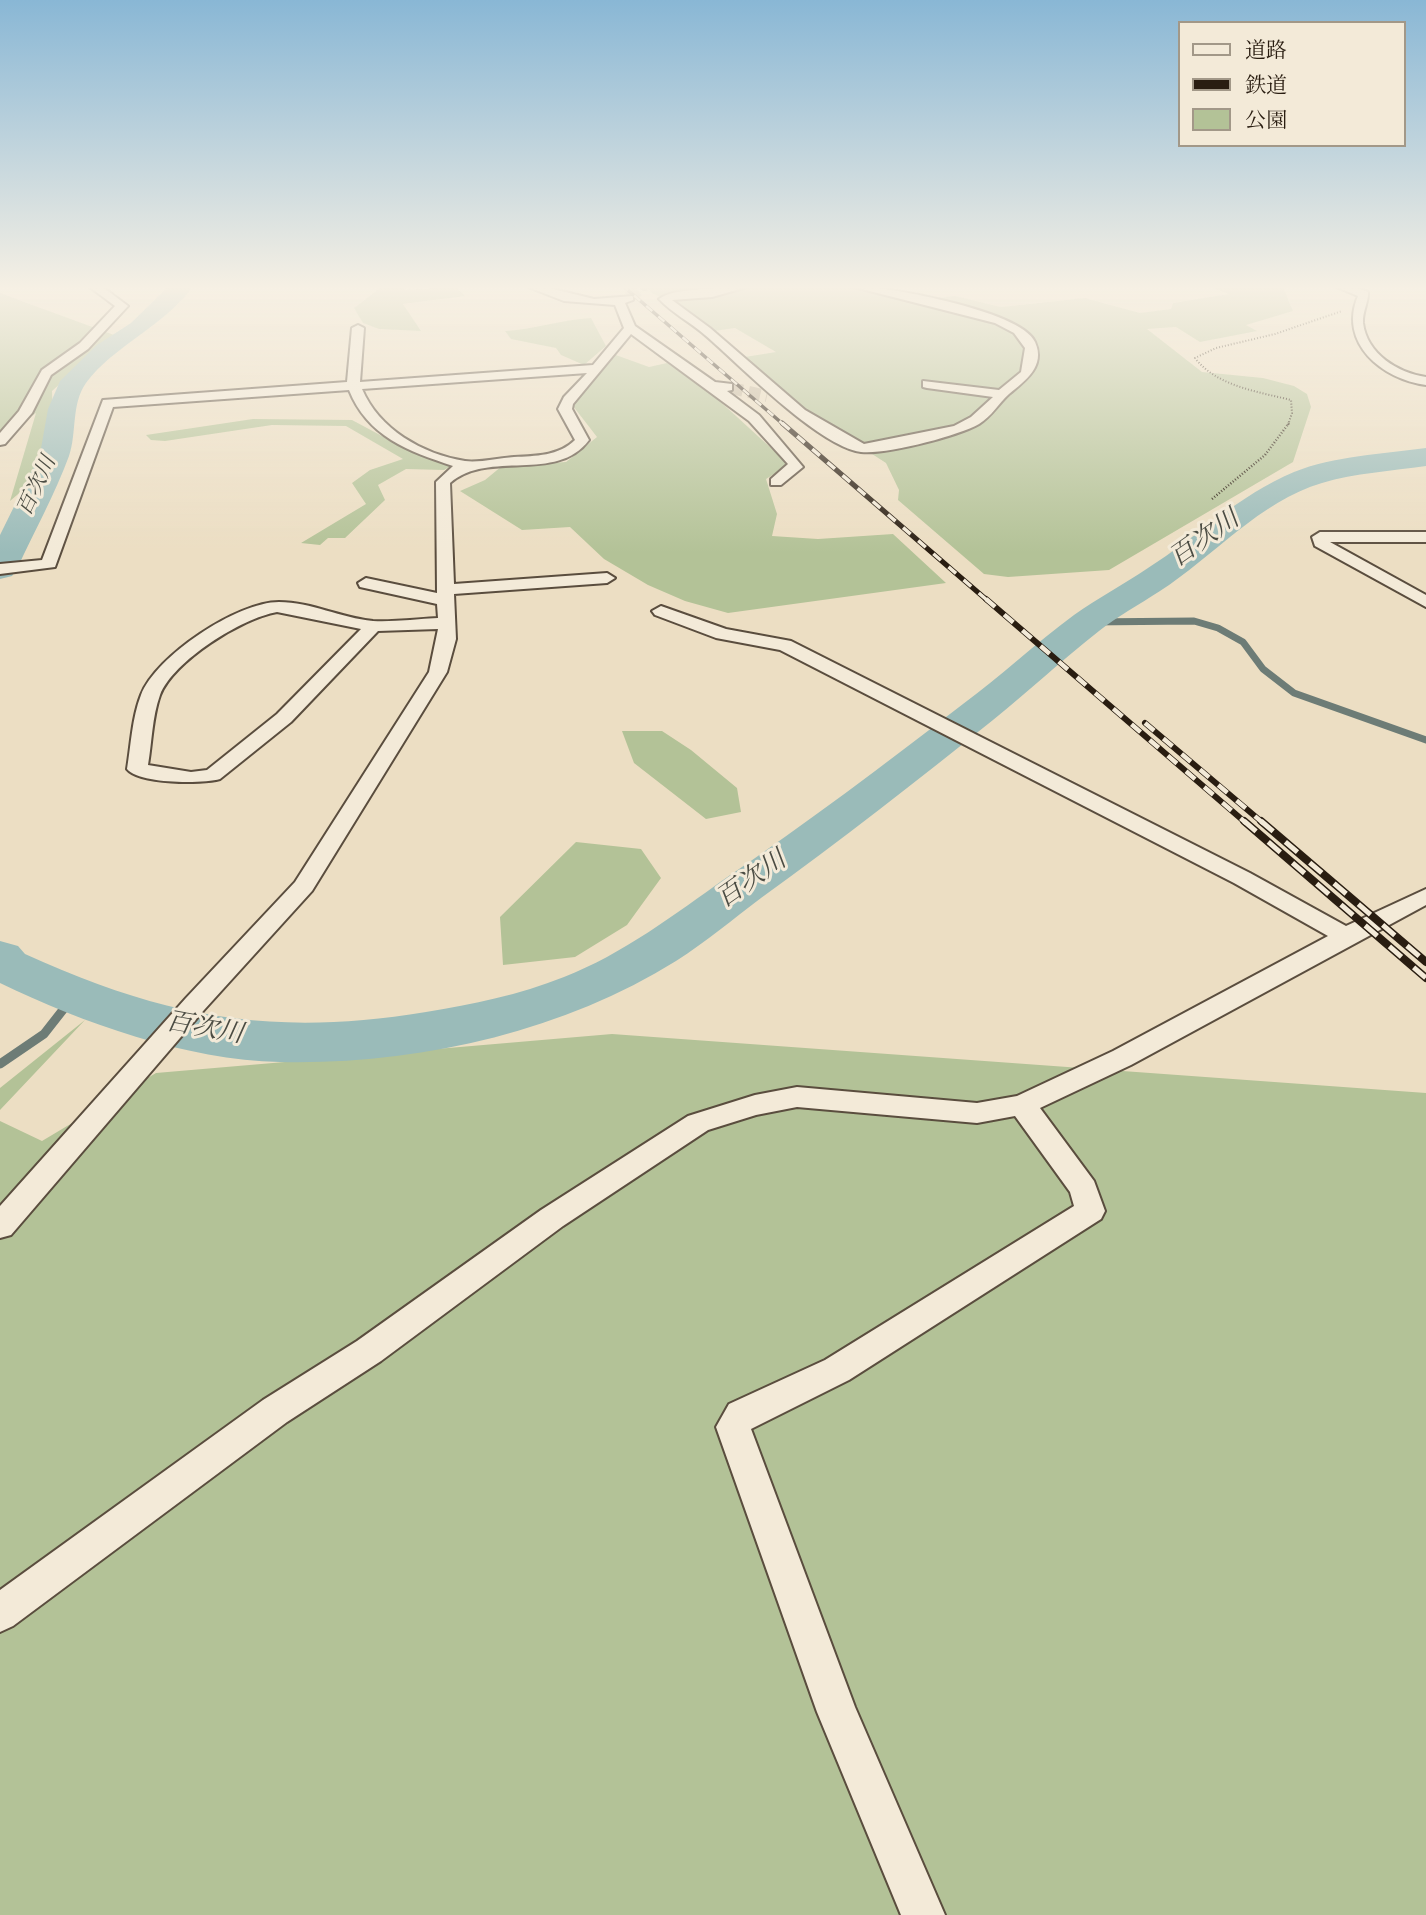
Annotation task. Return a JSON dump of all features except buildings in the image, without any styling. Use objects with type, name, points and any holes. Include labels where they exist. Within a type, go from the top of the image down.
[{"type":"street","points":[[0,441],[25,413],[45,374]]},
{"type":"street","points":[[355,374],[354,387],[379,430],[422,451],[466,466],[550,457],[567,454],[578,447],[582,440],[565,409],[566,402],[592,374]]},
{"type":"street","points":[[0,569],[49,564],[108,403],[522,374]]},
{"type":"street","points":[[696,374],[754,418],[795,463],[796,467],[776,482]]},
{"type":"street","points":[[753,374],[774,397],[863,448],[962,427],[979,420],[994,409],[1002,394],[1024,374]]},
{"type":"street","points":[[1403,374],[1413,381],[1426,381]]},
{"type":"street","points":[[927,384],[1002,394]]},
{"type":"street","points":[[711,385],[732,388]]},
{"type":"street","points":[[0,1226],[157,1046],[304,886],[438,672],[447,639],[443,482],[466,466]]},
{"type":"street","points":[[1426,537],[1320,537],[1321,543],[1426,602]]},
{"type":"street","points":[[366,583],[424,598],[607,578]]},
{"type":"street","points":[[373,626],[284,718],[213,775],[191,778],[137,769],[152,692],[175,664],[206,640],[255,612],[277,607],[373,626],[447,623]]},
{"type":"street","points":[[661,611],[722,634],[785,645],[1241,878],[1346,936]]},
{"type":"street","points":[[0,1613],[275,1411],[369,1351],[552,1218],[698,1123],[755,1105],[797,1097],[977,1113],[1022,1105],[1122,1058],[1346,936],[1426,896]]},
{"type":"street","points":[[923,1915],[837,1712],[733,1427],[741,1415],[836,1370],[1090,1211],[1084,1189],[1022,1105]]},
{"type":"path","points":[[1212,499],[1266,455],[1288,426],[1293,406],[1291,400],[1214,374]]},
{"type":"green space","points":[[0,374],[70,374],[52,391],[53,424],[38,477],[10,501],[36,413],[0,438]]},
{"type":"green space","points":[[598,374],[685,374],[701,384],[783,459],[787,466],[766,479],[777,514],[772,536],[818,539],[893,534],[946,583],[728,613],[685,601],[648,585],[604,559],[570,527],[522,530],[460,491],[485,480],[502,466],[566,462],[597,437],[573,406],[574,401]]},
{"type":"green space","points":[[763,374],[1226,374],[1263,378],[1294,386],[1307,394],[1311,407],[1293,462],[1109,570],[1008,577],[984,574],[898,500],[899,490],[886,463],[790,401]]},
{"type":"green space","points":[[253,419],[352,420],[410,451],[453,465],[444,470],[406,469],[378,485],[385,500],[345,538],[328,538],[320,545],[301,543],[366,504],[352,483],[370,470],[403,459],[346,426],[272,425],[165,441],[151,440],[146,435]]},
{"type":"green space","points":[[622,731],[662,731],[691,750],[737,788],[741,812],[706,819],[634,763]]},
{"type":"green space","points":[[576,842],[641,849],[661,878],[627,925],[575,957],[503,965],[500,917]]},
{"type":"green space","points":[[85,1020],[0,1110],[0,1088]]},
{"type":"green space","points":[[612,1034],[1426,1093],[1426,1915],[0,1915],[0,1121],[42,1141],[156,1073]]},
{"type":"waterway","name":"百次川","points":[[0,569],[55,454],[62,409],[73,381],[80,374]]},
{"type":"waterway","name":"百次川","points":[[0,958],[7,966],[73,997],[138,1018],[212,1035],[278,1043],[376,1039],[496,1019],[585,989],[660,948],[802,847],[981,710],[1088,622],[1169,570],[1226,525],[1280,490],[1308,477],[1346,468],[1426,457]]},
{"type":"waterway","points":[[1088,622],[1194,621],[1218,628],[1243,642],[1263,669],[1294,693],[1426,740]]},
{"type":"waterway","points":[[0,1064],[44,1034],[73,997]]},
{"type":"tunnel","points":[[731,388],[767,396]]},
{"type":"railway","points":[[725,374],[784,425]]},
{"type":"railway","points":[[782,423],[988,601]]},
{"type":"railway","points":[[986,599],[1246,823]]},
{"type":"railway","points":[[1145,723],[1263,823]]},
{"type":"railway","points":[[1244,821],[1426,978]]},
{"type":"railway","points":[[1261,821],[1426,962]]}]
